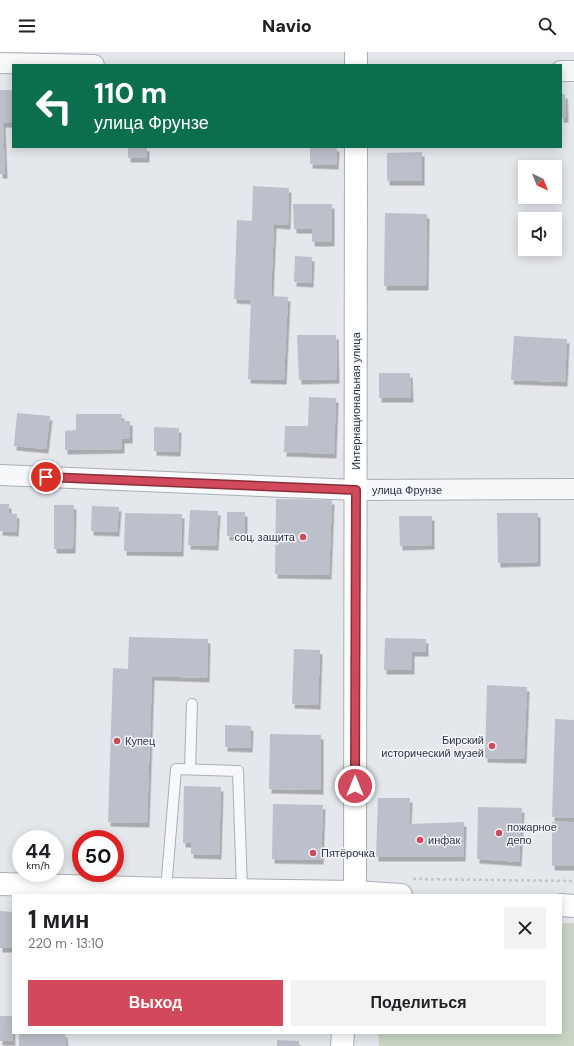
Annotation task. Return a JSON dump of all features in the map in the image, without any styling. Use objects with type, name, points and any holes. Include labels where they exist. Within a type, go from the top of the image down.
[{"type":"main road","points":[[356,52],[356,64]]},
{"type":"main road","name":"Интернациональная улица","points":[[355,894],[356,148]]},
{"type":"main road","points":[[0,884],[355,894]]},
{"type":"main road","points":[[562,905],[574,906]]},
{"type":"main road","points":[[342,1046],[343,1034]]},
{"type":"street","points":[[0,63],[47,64]]},
{"type":"street","points":[[562,71],[574,72]]},
{"type":"street","name":"улица Фрунзе","points":[[0,475],[356,490],[574,489]]},
{"type":"lane","points":[[190,770],[192,704]]},
{"type":"lane","points":[[166,889],[176,769],[238,771],[242,890]]},
{"type":"green space","points":[[562,923],[574,923],[574,1046],[379,1046],[378,1034],[562,1034]]},
{"type":"building","points":[[0,90],[12,90],[12,123],[3,123],[5,174],[0,174]]},
{"type":"building","points":[[562,94],[565,94],[566,118],[562,118]]},
{"type":"building","points":[[128,148],[147,148],[147,158],[128,158]]},
{"type":"building","points":[[310,148],[337,148],[336,165],[310,164]]},
{"type":"building","points":[[422,152],[422,181],[387,181],[387,153]]},
{"type":"building","points":[[253,186],[289,188],[288,225],[274,224],[271,296],[288,297],[284,380],[248,379],[251,300],[234,299],[237,220],[252,221]]},
{"type":"building","points":[[293,204],[332,204],[332,242],[312,242],[312,229],[294,229]]},
{"type":"building","points":[[385,213],[427,214],[426,286],[384,286]]},
{"type":"building","points":[[295,256],[312,257],[311,283],[294,282]]},
{"type":"building","points":[[297,335],[336,335],[337,379],[299,380]]},
{"type":"building","points":[[514,336],[567,339],[565,382],[511,380]]},
{"type":"building","points":[[379,373],[410,373],[411,398],[379,398]]},
{"type":"building","points":[[309,397],[336,398],[334,454],[284,452],[285,426],[308,426]]},
{"type":"building","points":[[17,413],[50,416],[46,449],[14,446]]},
{"type":"building","points":[[76,414],[122,414],[121,421],[130,421],[130,439],[122,439],[122,449],[65,450],[65,431],[76,430]]},
{"type":"building","points":[[154,427],[179,428],[178,452],[154,451]]},
{"type":"building","name":"соц. защита","points":[[276,499],[332,500],[329,575],[275,574]]},
{"type":"building","points":[[0,504],[9,504],[9,513],[17,514],[16,532],[0,531]]},
{"type":"building","points":[[54,505],[74,505],[73,549],[54,549]]},
{"type":"building","points":[[92,506],[119,507],[117,532],[91,531]]},
{"type":"building","points":[[190,510],[218,511],[216,546],[188,545]]},
{"type":"building","points":[[227,512],[245,512],[245,537],[227,536]]},
{"type":"building","points":[[125,513],[182,514],[181,552],[124,551]]},
{"type":"building","points":[[497,513],[538,513],[538,562],[498,563]]},
{"type":"building","points":[[399,516],[432,516],[432,545],[400,546]]},
{"type":"building","points":[[129,637],[208,639],[207,678],[152,676],[147,823],[108,822],[113,668],[128,669]]},
{"type":"building","points":[[385,638],[426,639],[426,652],[412,652],[412,670],[384,670]]},
{"type":"building","points":[[294,649],[320,650],[318,705],[292,704]]},
{"type":"building","points":[[487,685],[527,687],[524,759],[485,758]]},
{"type":"building","points":[[555,719],[574,720],[574,818],[552,817]]},
{"type":"building","points":[[225,725],[251,726],[250,748],[225,747]]},
{"type":"building","points":[[270,734],[321,735],[321,790],[269,789]]},
{"type":"building","points":[[184,786],[221,787],[219,855],[191,854],[191,843],[183,843]]},
{"type":"building","name":"инфак","points":[[378,798],[410,798],[409,824],[464,822],[463,857],[376,857]]},
{"type":"building","points":[[273,804],[323,805],[321,860],[272,859]]},
{"type":"building","name":"пожарное депо","points":[[478,807],[522,808],[519,862],[477,859]]},
{"type":"building","points":[[552,822],[574,822],[574,866],[552,866]]},
{"type":"building","points":[[0,911],[12,912],[12,948],[0,948]]},
{"type":"building","points":[[0,1016],[12,1016],[13,1041],[0,1041]]},
{"type":"building","points":[[19,1034],[65,1034],[66,1046],[19,1046]]},
{"type":"building","points":[[277,1040],[299,1041],[299,1046],[277,1046]]},
{"type":"place","name":"соц. защита","points":[[303,537]]},
{"type":"place","name":"Купец","points":[[117,741]]},
{"type":"place","name":"Бирский исторический музей","points":[[492,746]]},
{"type":"place","name":"пожарное депо","points":[[499,833]]},
{"type":"place","name":"инфак","points":[[420,840]]},
{"type":"place","name":"Пятёрочка","points":[[313,853]]},
{"type":"route","points":[[46,477],[356,490],[355,786]]}]
